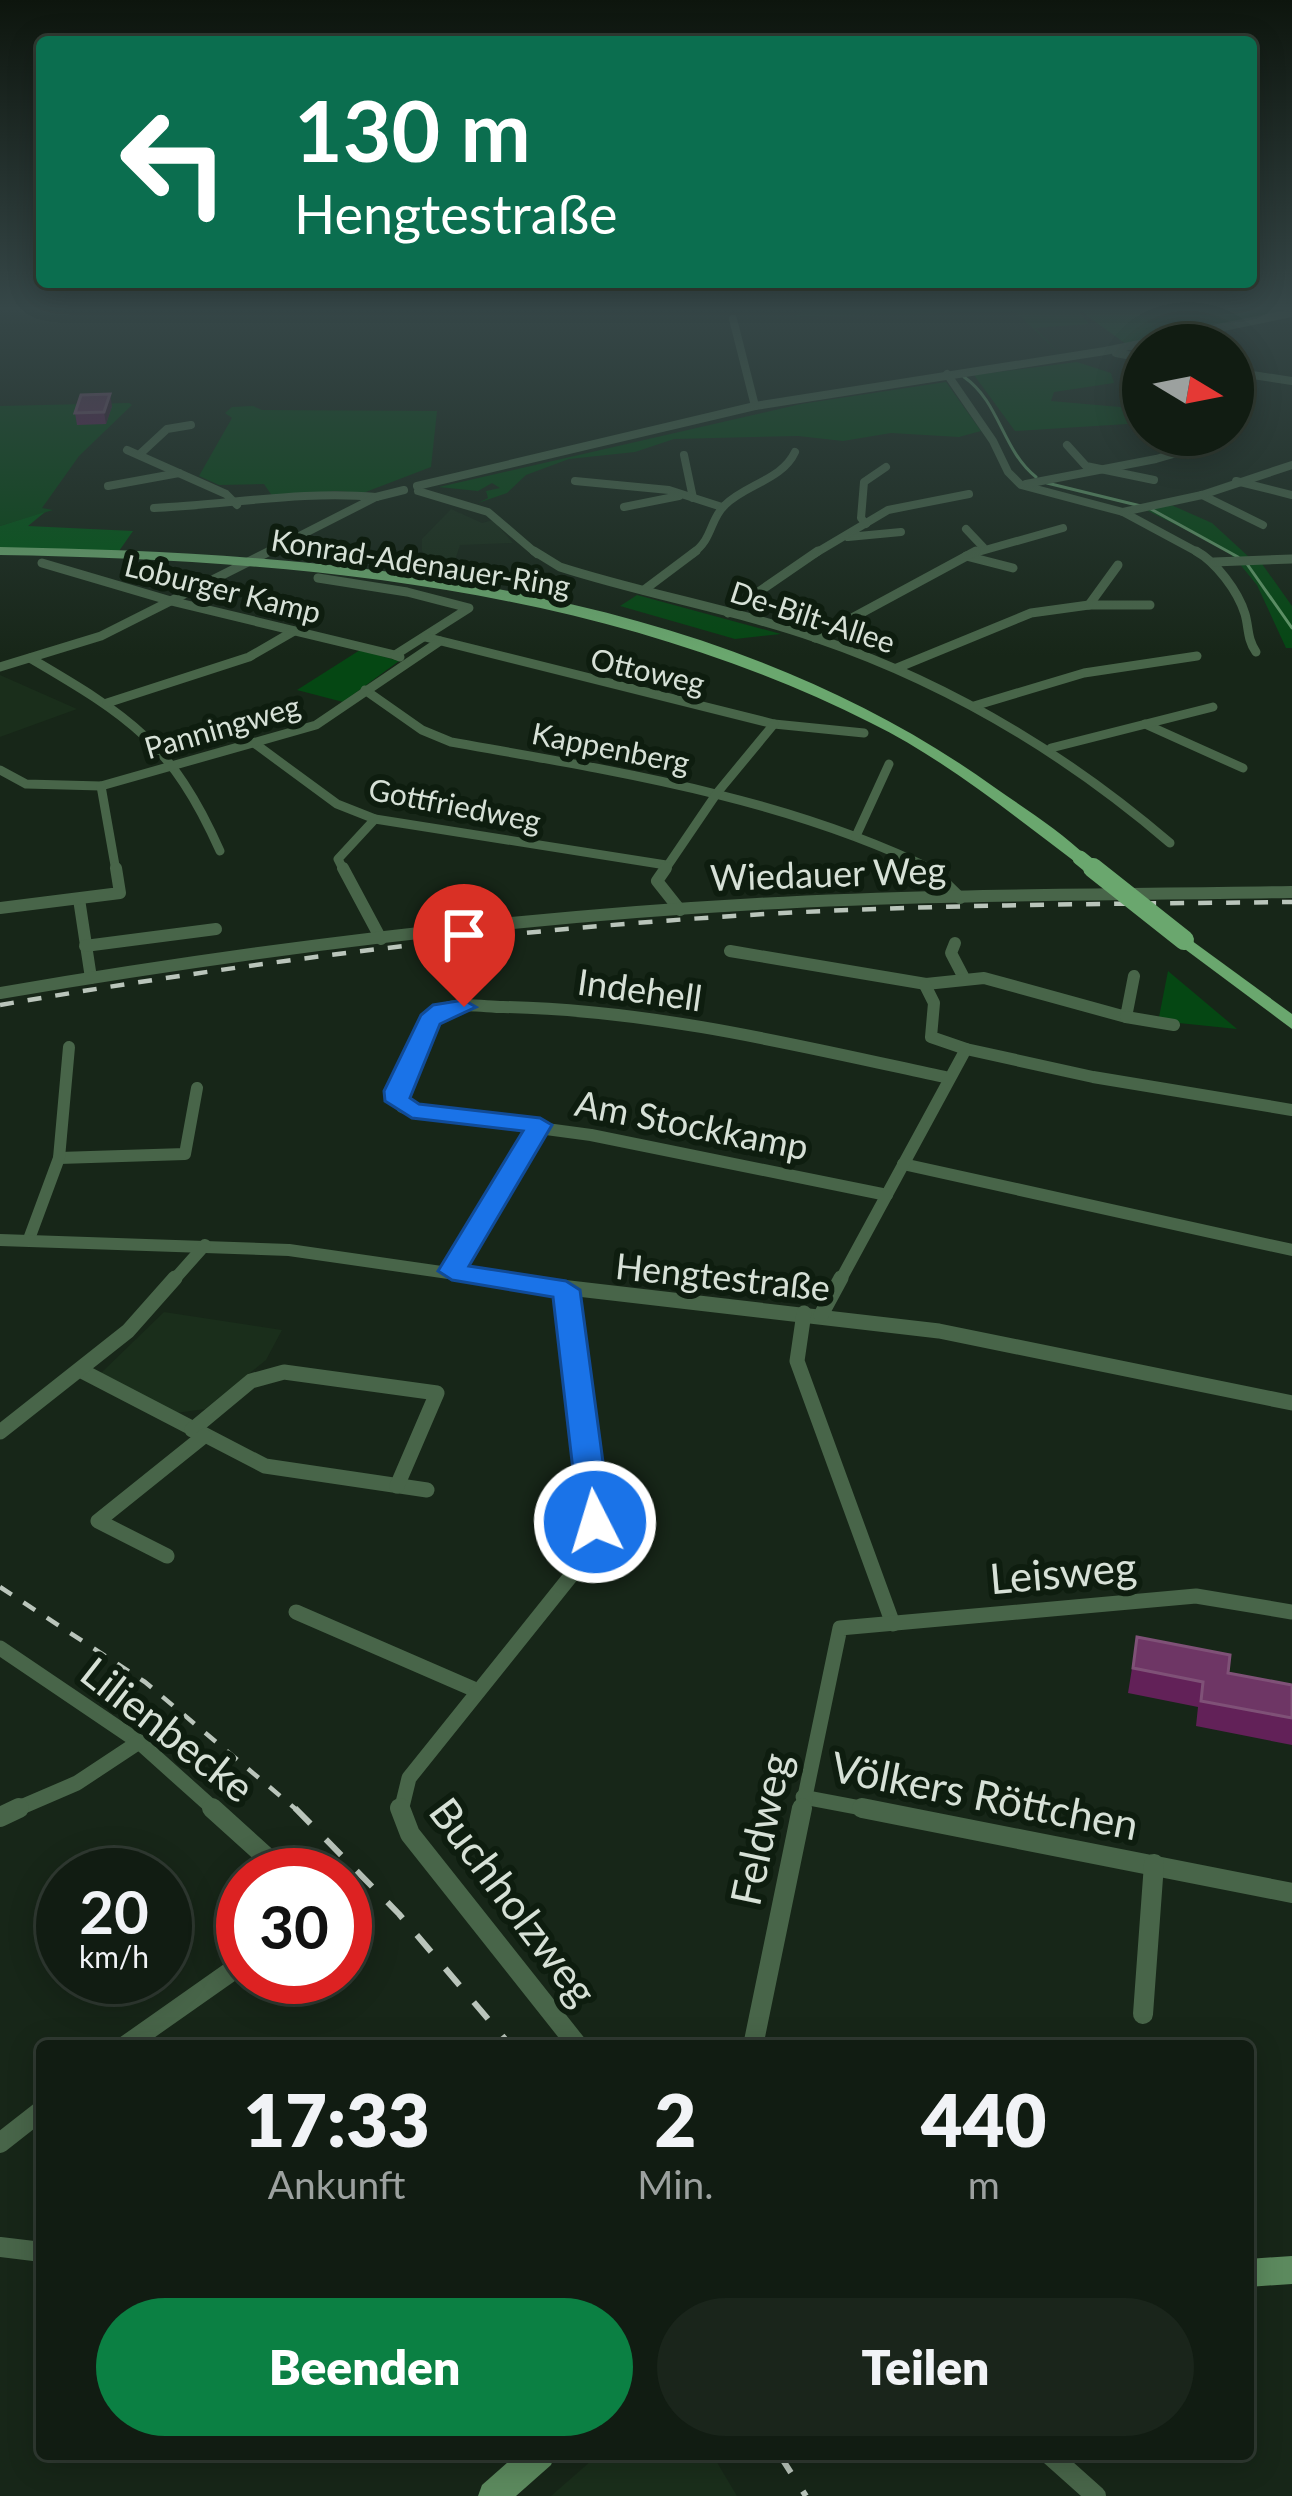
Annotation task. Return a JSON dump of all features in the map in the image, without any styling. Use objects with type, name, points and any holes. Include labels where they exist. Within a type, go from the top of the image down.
[{"type":"main road","name":"Konrad-Adenauer-Ring","points":[[0,550],[249,562],[384,578],[514,600],[636,629],[748,664],[839,701],[968,774],[1292,1023]]},
{"type":"main road","points":[[1254,2272],[1292,2270]]},
{"type":"main road","points":[[493,2496],[533,2460]]},
{"type":"street","points":[[0,667],[101,636],[376,497],[684,423]]},
{"type":"street","points":[[982,423],[1008,472],[1021,485],[1123,512],[1214,562],[1244,610],[1249,642],[1256,652]]},
{"type":"street","points":[[140,454],[154,434],[172,425],[191,425]]},
{"type":"street","points":[[1067,445],[1094,469],[1154,480]]},
{"type":"street","points":[[127,450],[226,494],[237,506]]},
{"type":"street","points":[[644,590],[707,542],[722,507],[789,466],[795,452]]},
{"type":"street","points":[[684,455],[688,497]]},
{"type":"street","points":[[1021,485],[1166,456]]},
{"type":"street","points":[[1123,512],[1202,495],[1292,465]]},
{"type":"street","points":[[866,524],[861,518],[864,482],[886,467]]},
{"type":"street","points":[[108,486],[179,473]]},
{"type":"street","points":[[575,481],[688,497],[722,507]]},
{"type":"street","points":[[1236,481],[1292,495]]},
{"type":"street","name":"De-Bilt-Allee","points":[[418,489],[492,514],[511,527],[529,550],[551,563],[815,638],[897,668],[1052,748],[1170,843]]},
{"type":"street","points":[[154,508],[237,506],[333,493],[376,497]]},
{"type":"street","points":[[728,613],[772,588],[818,549],[910,502],[969,494]]},
{"type":"street","points":[[1202,495],[1263,525]]},
{"type":"street","points":[[624,507],[688,497]]},
{"type":"street","points":[[815,638],[983,547],[1063,528]]},
{"type":"street","points":[[966,529],[983,547]]},
{"type":"street","points":[[843,537],[901,532]]},
{"type":"street","points":[[966,556],[1013,568]]},
{"type":"street","points":[[1214,562],[1292,559]]},
{"type":"street","name":"Loburger Kamp","points":[[42,563],[171,601],[395,655]]},
{"type":"street","points":[[1089,605],[1118,565]]},
{"type":"street","points":[[317,578],[407,592],[469,608],[395,655]]},
{"type":"street","points":[[897,668],[1031,613],[1089,605],[1150,605]]},
{"type":"street","points":[[107,703],[249,657],[294,631]]},
{"type":"street","name":"Ottoweg","points":[[424,637],[612,688],[774,724],[864,733]]},
{"type":"street","name":"Panningweg","points":[[0,770],[26,784],[101,786],[316,725],[440,640]]},
{"type":"street","points":[[395,655],[410,660]]},
{"type":"street","points":[[974,706],[1061,675],[1127,662],[1197,656]]},
{"type":"street","points":[[30,658],[151,734],[178,764],[220,851]]},
{"type":"street","name":"Kappenberg","points":[[365,691],[422,730],[451,742],[717,793],[856,836],[948,875],[959,898]]},
{"type":"street","points":[[1052,748],[1213,707]]},
{"type":"street","points":[[1141,723],[1182,737],[1243,769]]},
{"type":"street","points":[[680,910],[657,880],[717,793],[774,724]]},
{"type":"street","name":"Gottfriedweg","points":[[254,743],[337,804],[375,819],[667,865]]},
{"type":"street","points":[[856,836],[889,764]]},
{"type":"street","points":[[0,908],[120,893],[101,786]]},
{"type":"street","points":[[375,819],[338,859],[382,939]]},
{"type":"street","name":"Wiedauer Weg","points":[[0,993],[256,954],[680,910],[959,898],[1286,892]]},
{"type":"street","points":[[79,898],[91,978]]},
{"type":"street","points":[[85,946],[216,929]]},
{"type":"street","points":[[955,943],[951,952],[963,976]]},
{"type":"street","points":[[730,951],[883,973],[925,985],[963,976],[1010,984],[1126,1018],[1174,1025]]},
{"type":"street","points":[[1126,1018],[1134,976]]},
{"type":"street","points":[[925,985],[934,1004],[931,1037],[966,1049],[1093,1077],[1292,1110]]},
{"type":"street","name":"Indehell","points":[[412,1111],[402,1107],[397,1091],[430,1020],[453,1007],[530,1006],[623,1014],[949,1078]]},
{"type":"street","points":[[28,1239],[58,1158],[69,1047]]},
{"type":"street","points":[[893,1624],[797,1361],[812,1314],[886,1196],[966,1049]]},
{"type":"street","points":[[58,1158],[185,1154],[197,1088]]},
{"type":"street","name":"Am Stockkamp","points":[[412,1111],[540,1125],[697,1153],[886,1196]]},
{"type":"street","points":[[452,1271],[540,1125]]},
{"type":"street","points":[[904,1164],[1292,1250]]},
{"type":"street","name":"Hengtestraße","points":[[0,1240],[289,1250],[566,1290],[812,1314],[939,1331],[1292,1403]]},
{"type":"street","points":[[0,1432],[82,1371],[148,1312],[205,1245]]},
{"type":"street","name":"Buchholzweg","points":[[566,1290],[597,1505],[595,1531],[586,1557],[409,1778],[399,1807],[402,1820],[573,2040]]},
{"type":"street","points":[[82,1371],[266,1466],[427,1490]]},
{"type":"street","points":[[166,1556],[98,1521],[198,1433],[232,1395],[268,1374],[284,1372],[436,1393],[397,1486]]},
{"type":"street","name":"Leisweg","points":[[840,1628],[1196,1596],[1292,1612]]},
{"type":"street","points":[[296,1612],[478,1691]]},
{"type":"street","name":"Feldweg","points":[[754,2040],[840,1628]]},
{"type":"street","name":"Lilienbecke","points":[[0,1648],[139,1742],[256,1848]]},
{"type":"street","points":[[0,1817],[77,1784],[139,1742]]},
{"type":"street","name":"Völkers Röttchen","points":[[803,1797],[1292,1893]]},
{"type":"street","name":"Völkers Röttchen","points":[[1143,2014],[1154,1864]]},
{"type":"street","points":[[134,2040],[216,1982]]},
{"type":"street","points":[[0,2143],[36,2115]]},
{"type":"street","points":[[0,2247],[36,2251]]},
{"type":"street","points":[[1056,2460],[1096,2496]]},
{"type":"shaded area","points":[[451,509],[482,523],[493,520],[513,543],[460,545],[452,570],[431,560],[422,551],[422,539]]},
{"type":"shaded area","points":[[0,675],[77,709],[0,737]]},
{"type":"shaded area","points":[[164,1312],[282,1330],[266,1360],[205,1409],[176,1413],[101,1373]]},
{"type":"shaded area","points":[[592,2460],[716,2460],[737,2496],[551,2496]]},
{"type":"green space","points":[[0,423],[113,423],[79,456],[42,508],[53,510],[0,526]]},
{"type":"green space","points":[[229,423],[436,423],[431,467],[363,493],[335,491],[275,500],[264,484],[219,485],[199,476]]},
{"type":"green space","points":[[716,423],[976,423],[981,431],[959,437],[891,433],[843,441],[798,436],[674,439],[635,452],[569,459],[526,475],[507,493],[478,503],[488,498],[486,491],[500,488],[492,483],[478,491],[439,487]]},
{"type":"green space","points":[[1009,423],[1122,423],[1015,431]]},
{"type":"green space","points":[[1169,504],[1212,523],[1250,558],[1234,558],[1227,550],[1142,508]]},
{"type":"green space","points":[[45,512],[28,526],[133,531],[119,551],[0,549],[0,526]]},
{"type":"green space","points":[[1260,561],[1292,606],[1292,648],[1286,648],[1257,585],[1238,562]]},
{"type":"green space","points":[[637,595],[781,634],[735,639],[620,606]]},
{"type":"green space","points":[[360,650],[399,661],[343,702],[297,690]]},
{"type":"green space","points":[[1168,971],[1237,1029],[1159,1017]]},
{"type":"building","points":[[1137,1637],[1230,1655],[1228,1673],[1292,1685],[1292,1718],[1201,1701],[1203,1682],[1133,1668]]},
{"type":"waterway","points":[[999,423],[1015,454],[1036,477]]},
{"type":"waterway","points":[[1047,483],[1149,508],[1238,557]]},
{"type":"waterway","points":[[1247,564],[1292,628]]},
{"type":"railway","points":[[0,1005],[382,949],[670,920],[897,908],[1292,902]]},
{"type":"railway","points":[[0,1587],[145,1682],[298,1811]]},
{"type":"railway","points":[[298,1811],[399,1914],[506,2040]]},
{"type":"railway","points":[[783,2460],[806,2496]]},
{"type":"route","points":[[464,1007],[441,1010],[430,1020],[397,1091],[398,1101],[412,1111],[540,1125],[452,1271],[566,1290],[597,1505],[595,1522]]}]
